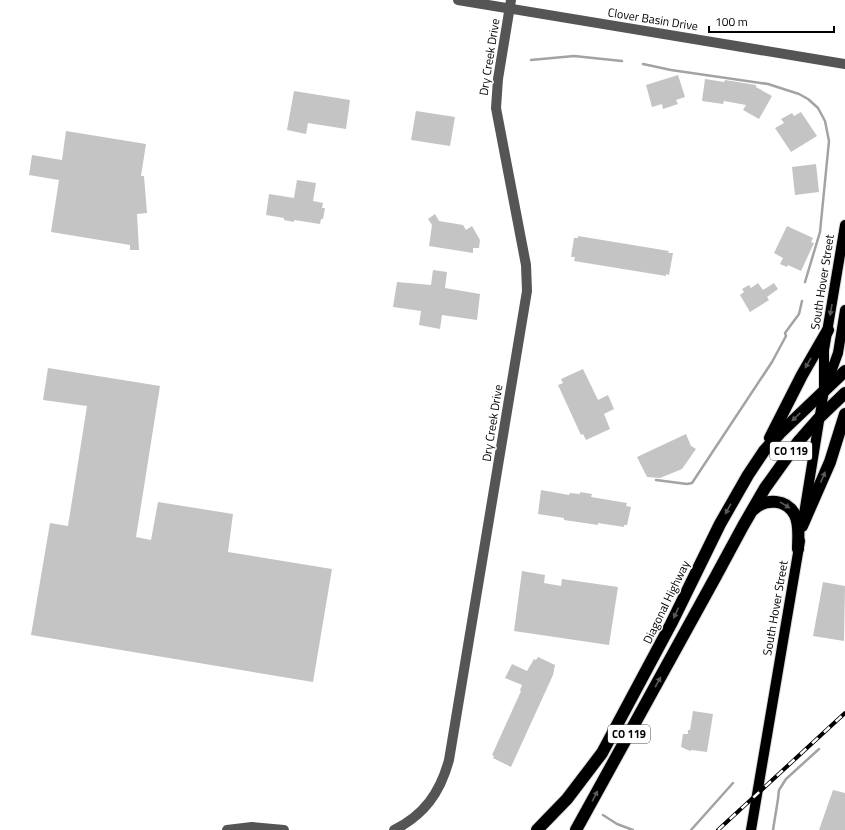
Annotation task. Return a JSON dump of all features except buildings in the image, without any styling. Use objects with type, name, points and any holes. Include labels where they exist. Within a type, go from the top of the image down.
[{"type":"highway","points":[[764,451],[802,375],[828,330]]},
{"type":"highway","name":"CO 119","points":[[824,390],[845,371]]},
{"type":"highway","name":"Diagonal Highway","points":[[537,830],[567,799],[602,753],[671,624],[720,524],[741,486],[764,451],[795,417],[824,390]]},
{"type":"highway","name":"CO 119","points":[[576,830],[750,512],[798,442],[820,417],[845,393]]},
{"type":"highway","points":[[802,526],[830,462],[845,414]]},
{"type":"highway","points":[[750,512],[758,505],[765,502],[779,502],[787,505],[795,514],[798,525],[798,549]]},
{"type":"main road","name":"South Hover Street","points":[[751,830],[820,417],[824,390],[824,350],[845,225]]},
{"type":"main road","name":"South Hover Street","points":[[824,390],[838,353],[845,310]]},
{"type":"street","name":"Clover Basin Drive","points":[[458,0],[511,5],[845,64]]},
{"type":"street","name":"Dry Creek Drive","points":[[394,830],[416,817],[427,805],[442,781],[449,760],[526,298],[526,265],[496,108],[497,84],[511,5]]},
{"type":"street","points":[[227,830],[252,827],[284,830]]},
{"type":"waterway","points":[[531,60],[574,56],[622,61]]},
{"type":"waterway","points":[[643,64],[671,70],[768,84],[799,94],[808,99],[818,108],[825,121],[829,141],[820,232],[805,282]]},
{"type":"waterway","points":[[656,480],[687,484],[692,483],[772,362],[786,336],[785,333],[799,314],[802,301]]},
{"type":"waterway","points":[[773,830],[779,790],[786,779],[819,749]]},
{"type":"waterway","points":[[691,830],[733,783]]},
{"type":"waterway","points":[[603,815],[617,824],[633,830]]},
{"type":"railway","points":[[718,830],[845,713]]}]
